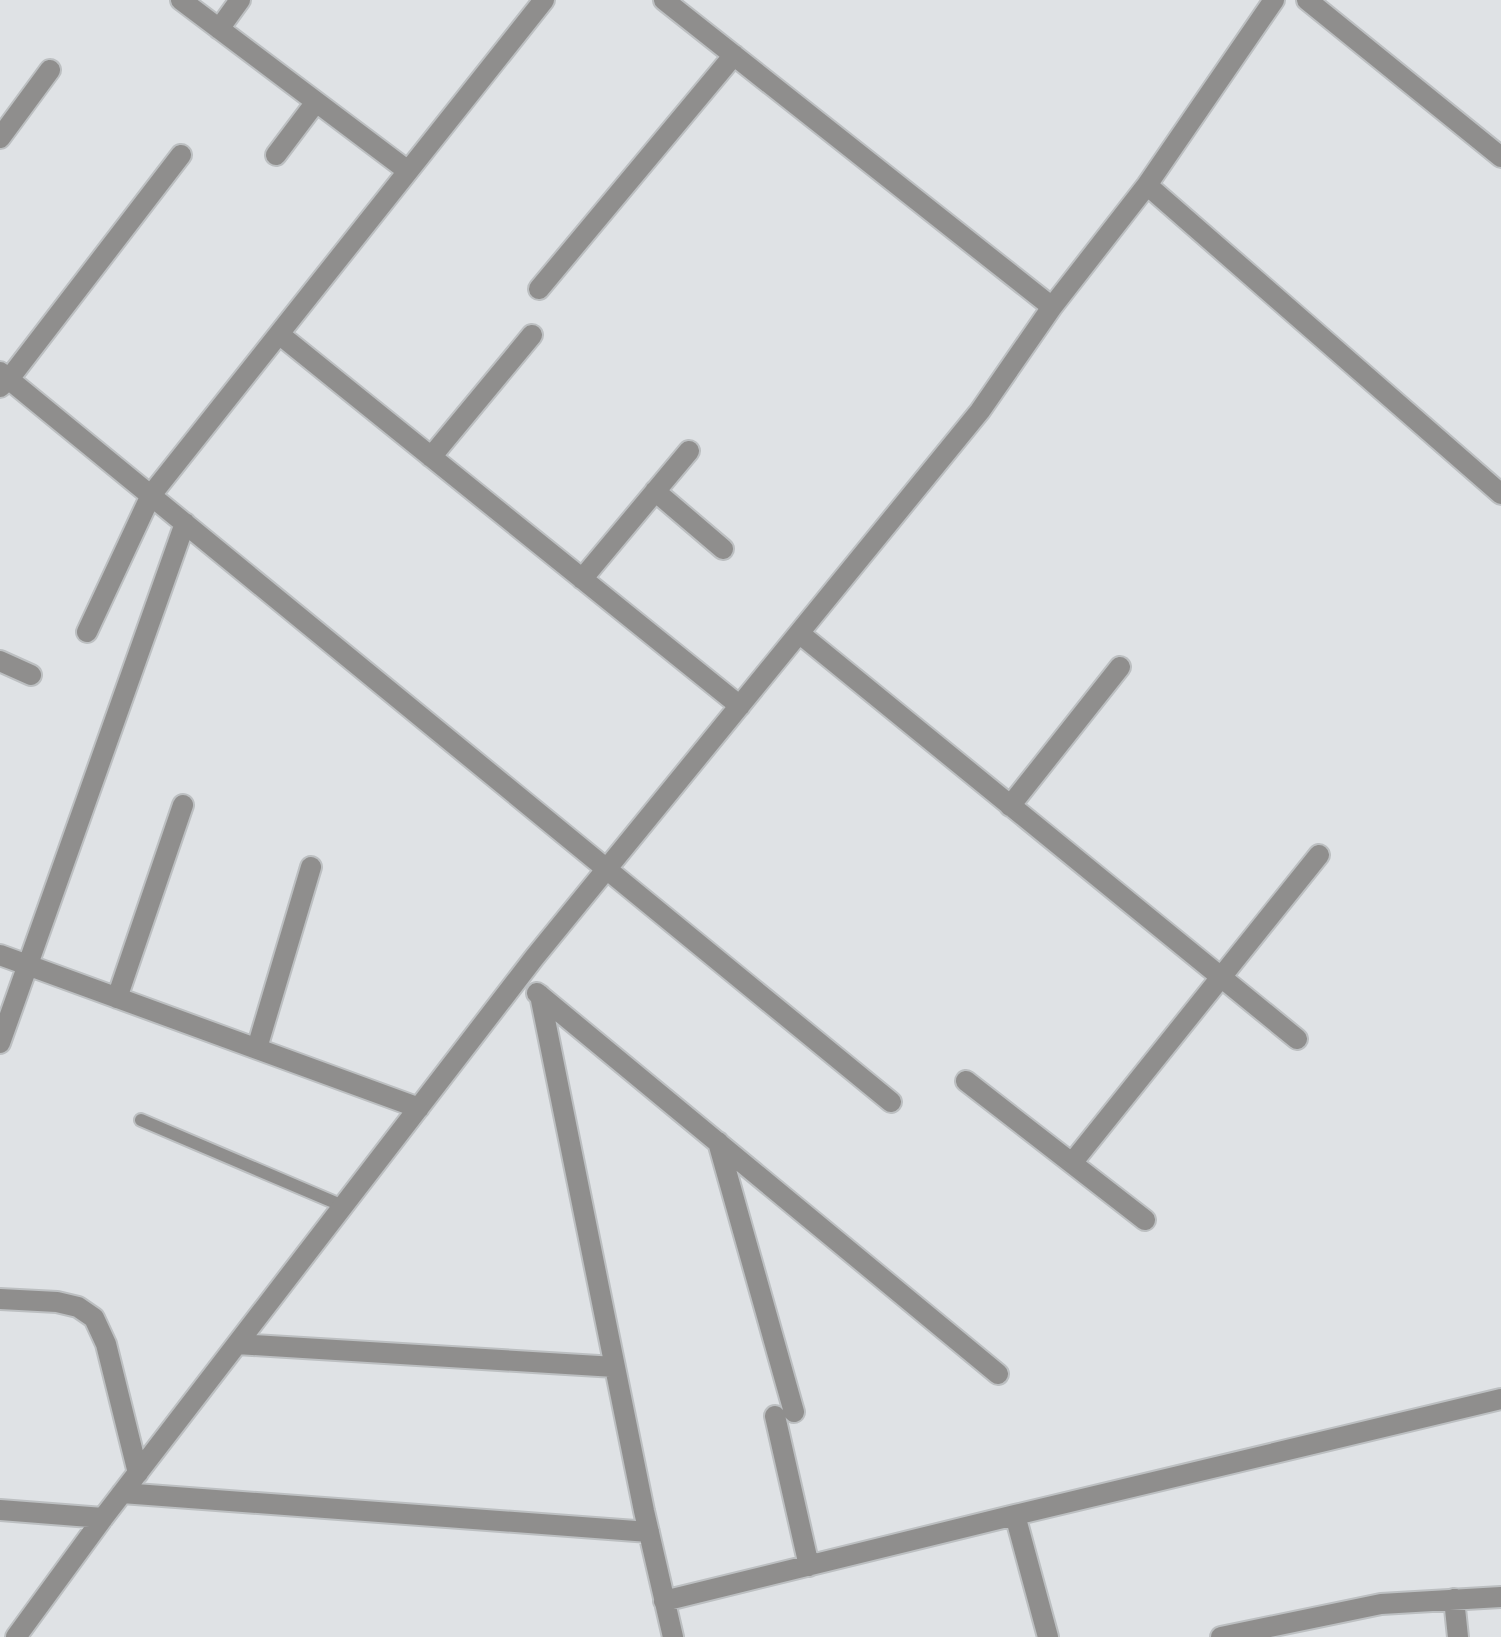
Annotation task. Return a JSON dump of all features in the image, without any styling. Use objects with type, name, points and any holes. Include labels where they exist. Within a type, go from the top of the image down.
[{"type":"street","points":[[181,0],[408,171]]},
{"type":"street","points":[[219,29],[240,0]]},
{"type":"street","points":[[87,632],[151,495],[544,0]]},
{"type":"street","points":[[664,0],[1052,307]]},
{"type":"street","points":[[16,1637],[122,1493],[519,978],[980,411],[1052,307],[1147,185],[1274,0]]},
{"type":"street","points":[[1307,0],[1501,157]]},
{"type":"street","points":[[539,289],[734,55]]},
{"type":"street","points":[[0,138],[50,70]]},
{"type":"street","points":[[276,155],[316,102]]},
{"type":"street","points":[[181,155],[3,380],[151,495],[891,1102]]},
{"type":"street","points":[[1147,185],[1501,494]]},
{"type":"street","points":[[279,334],[740,706]]},
{"type":"street","points":[[431,457],[532,335]]},
{"type":"street","points":[[582,579],[689,451]]},
{"type":"street","points":[[655,491],[723,549]]},
{"type":"street","points":[[0,1043],[185,523]]},
{"type":"street","points":[[799,633],[1297,1039]]},
{"type":"street","points":[[0,661],[31,675]]},
{"type":"street","points":[[1010,806],[1120,667]]},
{"type":"street","points":[[117,998],[183,805]]},
{"type":"street","points":[[1072,1163],[1319,855]]},
{"type":"street","points":[[257,1048],[311,867]]},
{"type":"street","points":[[0,955],[419,1108]]},
{"type":"street","points":[[519,978],[998,1374]]},
{"type":"street","points":[[540,995],[673,1637]]},
{"type":"street","points":[[966,1081],[1145,1220]]},
{"type":"street","points":[[718,1142],[785,1414],[784,1459],[809,1566]]},
{"type":"street","points":[[0,1299],[57,1302],[78,1307],[94,1318],[106,1344],[138,1473]]},
{"type":"street","points":[[237,1344],[615,1367]]},
{"type":"street","points":[[664,1601],[1501,1399]]},
{"type":"street","points":[[122,1493],[649,1532]]},
{"type":"street","points":[[0,1510],[103,1518]]},
{"type":"street","points":[[1015,1515],[1048,1637]]},
{"type":"street","points":[[1221,1637],[1381,1604],[1501,1597]]},
{"type":"street","points":[[1454,1599],[1458,1637]]},
{"type":"lane","points":[[141,1120],[343,1206]]}]
